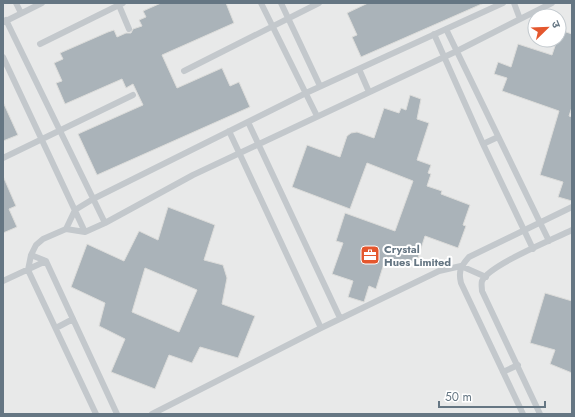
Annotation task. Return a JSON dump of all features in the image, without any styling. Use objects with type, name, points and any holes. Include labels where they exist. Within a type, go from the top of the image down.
[{"type":"lane","points":[[16,3],[21,13]]},
{"type":"lane","points":[[261,3],[317,116]]},
{"type":"lane","points":[[281,3],[320,86]]},
{"type":"lane","points":[[184,71],[319,3]]},
{"type":"lane","points":[[66,229],[75,210],[93,199],[320,86],[502,3]]},
{"type":"lane","points":[[514,3],[520,19]]},
{"type":"lane","points":[[96,414],[28,270],[32,255],[39,242],[66,229],[85,232],[105,223],[193,175],[444,57],[552,3]]},
{"type":"lane","points":[[38,4],[5,21],[105,223]]},
{"type":"lane","points":[[40,44],[120,4],[129,29]]},
{"type":"lane","points":[[446,29],[549,242]]},
{"type":"lane","points":[[434,34],[483,144],[534,249]]},
{"type":"lane","points":[[3,57],[85,232]]},
{"type":"lane","points":[[359,69],[369,92]]},
{"type":"lane","points":[[3,158],[134,95]]},
{"type":"lane","points":[[248,122],[340,318]]},
{"type":"lane","points":[[229,131],[321,328]]},
{"type":"lane","points":[[483,144],[498,137]]},
{"type":"lane","points":[[523,414],[461,283],[459,274],[461,266],[469,257],[540,224],[572,207]]},
{"type":"lane","points":[[540,414],[482,291],[482,282],[499,266],[572,230]]},
{"type":"lane","points":[[32,255],[46,261],[117,414]]},
{"type":"lane","points":[[3,281],[46,261]]},
{"type":"lane","points":[[152,414],[340,318],[439,271],[461,266],[486,277]]},
{"type":"lane","points":[[56,328],[73,319]]},
{"type":"lane","points":[[503,372],[518,366]]},
{"type":"shaded area","points":[[3,3],[572,3],[572,414],[3,414]]},
{"type":"building","points":[[161,3],[226,3],[234,23],[162,55],[177,88],[222,68],[230,86],[239,82],[250,107],[97,175],[78,134],[143,105],[133,84],[126,88],[122,79],[65,104],[56,83],[62,81],[54,63],[63,59],[60,53],[108,32],[114,30],[117,37],[126,33],[131,33],[133,29],[142,26],[139,20],[146,17],[143,11]]},
{"type":"building","points":[[368,3],[484,3],[361,57],[352,37],[357,35],[347,13]]},
{"type":"building","points":[[567,32],[572,34],[572,107],[569,116],[572,117],[572,201],[558,197],[563,182],[540,175],[559,111],[502,91],[507,78],[494,74],[498,62],[511,67],[518,44],[552,55],[554,48],[567,48]]},
{"type":"building","points":[[410,95],[421,99],[417,119],[429,123],[417,160],[431,165],[428,173],[431,174],[427,186],[442,191],[441,194],[470,205],[463,225],[466,226],[458,248],[425,236],[418,258],[414,262],[408,264],[386,257],[376,289],[369,286],[364,302],[348,297],[353,281],[332,274],[343,243],[336,241],[345,213],[395,231],[413,181],[367,163],[350,209],[292,187],[307,145],[340,157],[347,136],[351,133],[357,132],[374,138],[384,108],[399,113],[401,108],[406,110]]},
{"type":"building","points":[[3,102],[18,135],[3,141]]},
{"type":"building","points":[[3,176],[16,206],[9,209],[17,227],[3,233]]},
{"type":"building","points":[[168,207],[215,225],[204,260],[223,265],[227,278],[222,304],[255,316],[238,358],[200,347],[192,363],[169,355],[155,389],[111,372],[125,339],[99,326],[105,303],[71,287],[87,244],[124,261],[139,231],[158,240]],"holes":[[[145,268],[197,290],[179,332],[132,312]]]},
{"type":"building","points":[[545,293],[572,301],[572,373],[550,364],[555,350],[530,343]]},
{"type":"place","name":"Crystal Hues Limited","points":[[370,255]]}]
